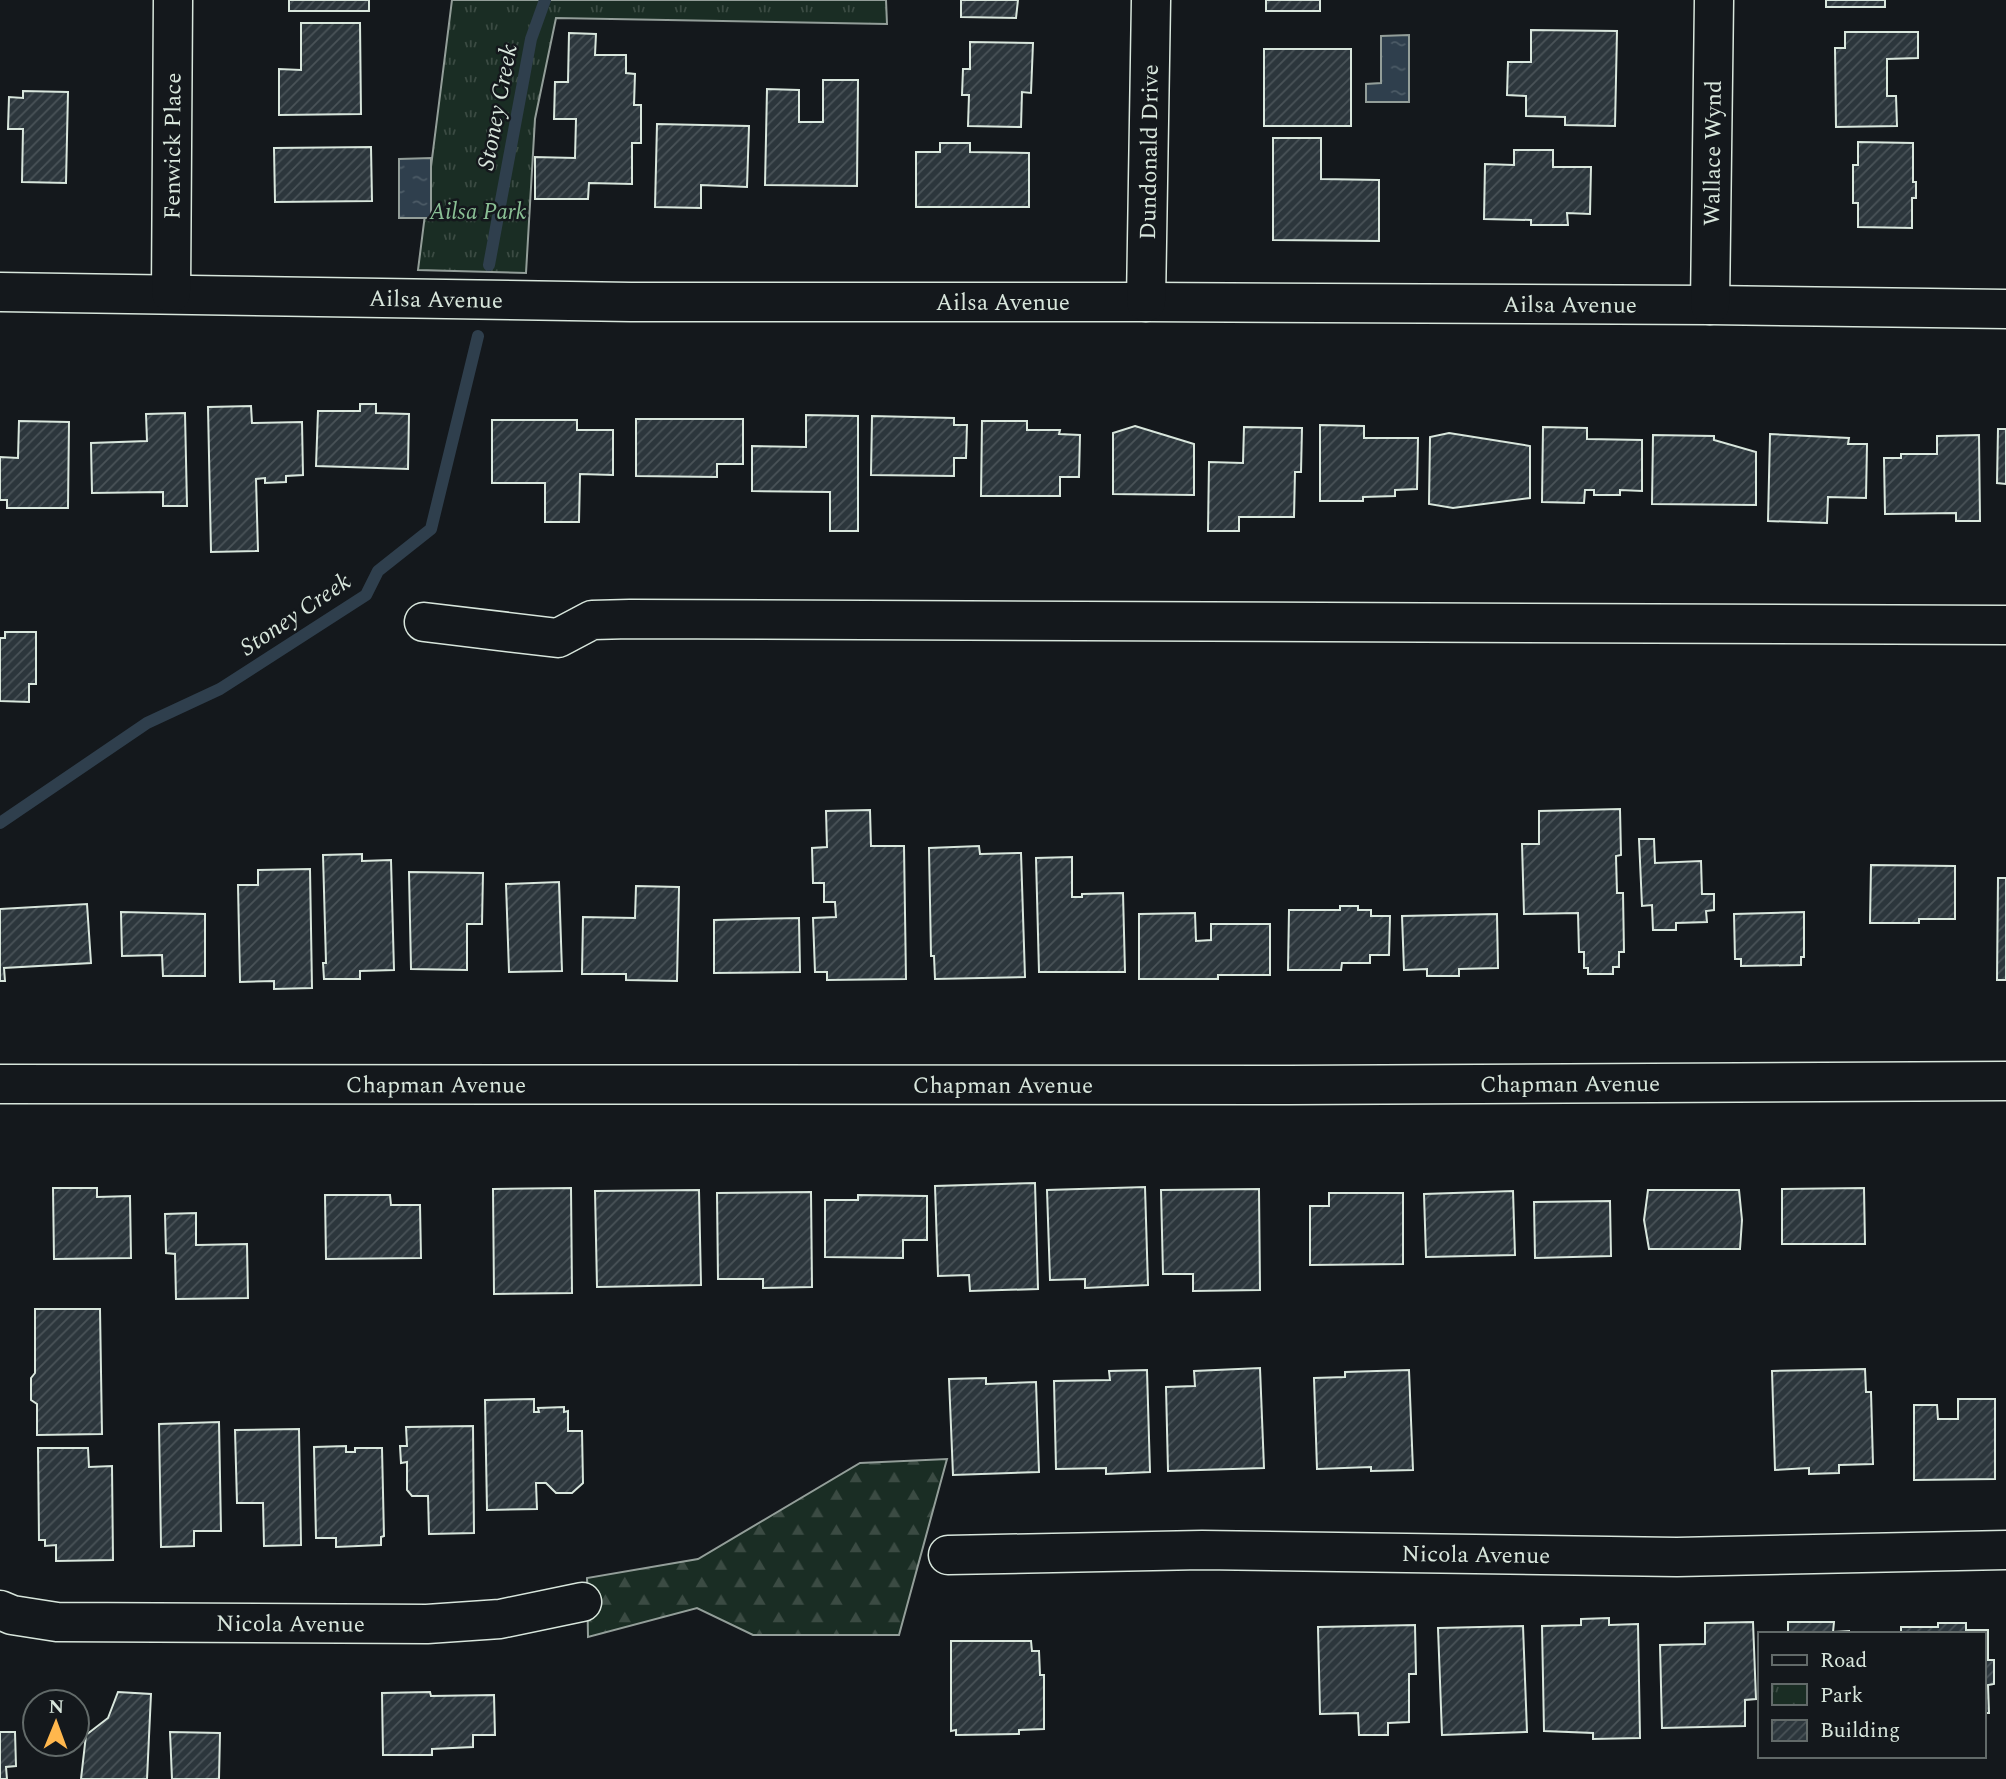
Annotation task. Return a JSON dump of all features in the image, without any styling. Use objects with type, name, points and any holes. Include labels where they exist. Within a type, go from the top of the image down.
[{"type":"street","name":"Fenwick Place","points":[[171,293],[173,0]]},
{"type":"street","name":"Dundonald Drive","points":[[1146,302],[1150,0]]},
{"type":"street","name":"Wallace Wynd","points":[[1710,305],[1714,0]]},
{"type":"street","name":"Ailsa Avenue","points":[[0,292],[631,302],[1146,302],[2006,309]]},
{"type":"street","points":[[424,622],[558,638],[592,620],[630,619],[2006,625]]},
{"type":"street","name":"Chapman Avenue","points":[[0,1084],[1289,1085],[2006,1081]]},
{"type":"street","name":"Nicola Avenue","points":[[948,1555],[1202,1550],[1677,1557],[2006,1550]]},
{"type":"street","name":"Nicola Avenue","points":[[0,1610],[12,1615],[57,1622],[427,1624],[500,1619],[582,1602]]},
{"type":"green space","name":"Ailsa Park","points":[[452,0],[886,0],[887,24],[556,18],[535,119],[526,273],[418,270]]},
{"type":"green space","points":[[947,1459],[899,1635],[753,1635],[697,1608],[588,1637],[587,1578],[698,1559],[860,1463]]},
{"type":"water","points":[[1409,35],[1409,102],[1366,102],[1366,84],[1381,83],[1381,36]]},
{"type":"water","points":[[431,158],[431,218],[399,218],[399,159]]},
{"type":"building","points":[[289,0],[369,0],[369,11],[289,11]]},
{"type":"building","points":[[961,0],[1018,0],[1016,18],[961,17]]},
{"type":"building","points":[[1266,0],[1320,0],[1320,11],[1266,11]]},
{"type":"building","points":[[1826,0],[1885,0],[1885,7],[1826,7]]},
{"type":"building","points":[[301,23],[360,23],[361,114],[279,115],[279,69],[301,70]]},
{"type":"building","points":[[1531,30],[1617,31],[1615,126],[1565,125],[1565,117],[1526,116],[1526,96],[1507,95],[1508,62],[1531,62]]},
{"type":"building","points":[[1845,32],[1918,32],[1918,58],[1887,59],[1887,96],[1896,96],[1897,126],[1836,127],[1835,48],[1845,48]]},
{"type":"building","points":[[569,33],[596,34],[595,55],[626,55],[626,73],[635,74],[634,105],[641,105],[641,143],[632,143],[632,184],[589,183],[588,199],[535,199],[535,157],[575,158],[576,119],[554,119],[555,82],[568,82]]},
{"type":"building","points":[[970,42],[1033,43],[1031,93],[1022,92],[1021,127],[968,126],[969,95],[962,95],[963,69],[970,69]]},
{"type":"building","points":[[1264,49],[1351,49],[1351,126],[1264,126]]},
{"type":"building","points":[[823,80],[858,80],[857,186],[765,185],[767,89],[799,90],[799,122],[823,122]]},
{"type":"building","points":[[23,91],[68,92],[66,183],[22,182],[23,129],[8,129],[9,97],[23,98]]},
{"type":"building","points":[[657,124],[749,126],[747,187],[701,185],[701,208],[655,207]]},
{"type":"building","points":[[1273,138],[1321,138],[1321,179],[1379,180],[1379,241],[1273,240]]},
{"type":"building","points":[[1858,142],[1913,143],[1913,182],[1916,182],[1916,198],[1912,198],[1912,228],[1858,227],[1858,203],[1853,203],[1853,165],[1858,165]]},
{"type":"building","points":[[940,143],[970,143],[970,152],[1029,153],[1029,207],[916,207],[916,152],[940,152]]},
{"type":"building","points":[[371,147],[372,201],[275,202],[274,148]]},
{"type":"building","points":[[1514,150],[1553,150],[1553,167],[1591,167],[1590,214],[1567,213],[1568,225],[1531,225],[1531,220],[1484,219],[1485,164],[1514,165]]},
{"type":"building","points":[[360,404],[376,404],[376,413],[409,414],[408,469],[316,466],[318,411],[360,411]]},
{"type":"building","points":[[251,406],[252,423],[302,422],[303,475],[286,476],[286,482],[265,483],[265,478],[256,479],[258,551],[211,552],[208,407]]},
{"type":"building","points":[[185,413],[187,506],[163,506],[163,492],[92,493],[91,443],[147,441],[146,414]]},
{"type":"building","points":[[806,415],[858,416],[858,531],[830,531],[830,492],[752,491],[752,446],[806,447]]},
{"type":"building","points":[[872,416],[954,418],[954,425],[967,425],[966,458],[954,458],[954,476],[871,475]]},
{"type":"building","points":[[636,419],[743,419],[743,464],[717,464],[717,477],[636,476]]},
{"type":"building","points":[[492,420],[577,420],[577,430],[613,430],[613,475],[580,474],[579,522],[545,522],[545,483],[492,483]]},
{"type":"building","points":[[19,421],[69,422],[68,508],[7,508],[7,500],[0,500],[0,457],[18,458]]},
{"type":"building","points":[[982,421],[1027,421],[1027,430],[1060,430],[1059,434],[1080,435],[1079,477],[1060,477],[1060,496],[981,496]]},
{"type":"building","points":[[1320,425],[1364,426],[1364,438],[1418,438],[1417,489],[1395,490],[1395,496],[1363,497],[1363,501],[1320,501]]},
{"type":"building","points":[[1135,426],[1194,444],[1194,495],[1113,494],[1113,433]]},
{"type":"building","points":[[1244,427],[1302,428],[1301,472],[1295,472],[1294,517],[1239,517],[1239,531],[1208,531],[1209,462],[1243,463]]},
{"type":"building","points":[[1543,427],[1587,428],[1587,439],[1642,440],[1642,491],[1620,490],[1620,495],[1594,495],[1594,490],[1585,490],[1584,503],[1542,502]]},
{"type":"building","points":[[1998,429],[2006,429],[2006,484],[1997,483]]},
{"type":"building","points":[[1449,433],[1530,446],[1530,498],[1453,508],[1429,504],[1430,437]]},
{"type":"building","points":[[1770,434],[1849,438],[1848,444],[1867,444],[1866,498],[1828,497],[1827,523],[1768,521]]},
{"type":"building","points":[[1653,435],[1714,436],[1714,440],[1756,452],[1756,505],[1652,504]]},
{"type":"building","points":[[1979,435],[1980,521],[1956,521],[1956,513],[1885,514],[1884,458],[1901,458],[1901,454],[1937,454],[1937,436]]},
{"type":"building","points":[[5,632],[36,632],[36,684],[29,684],[29,702],[0,701],[0,638],[5,638]]},
{"type":"building","points":[[1620,809],[1621,855],[1616,856],[1617,893],[1623,893],[1624,952],[1619,952],[1619,967],[1613,967],[1613,974],[1588,974],[1588,968],[1584,968],[1584,952],[1579,952],[1578,913],[1524,914],[1522,844],[1539,844],[1539,811]]},
{"type":"building","points":[[870,810],[871,846],[904,846],[906,979],[827,980],[827,972],[815,972],[813,918],[836,917],[835,902],[824,902],[824,883],[813,883],[812,848],[827,847],[826,811]]},
{"type":"building","points":[[1639,839],[1654,839],[1655,863],[1701,861],[1702,894],[1714,894],[1714,910],[1706,911],[1707,922],[1676,923],[1676,930],[1653,930],[1652,905],[1642,906]]},
{"type":"building","points":[[979,846],[980,854],[1021,853],[1025,977],[935,979],[934,956],[931,956],[929,848]]},
{"type":"building","points":[[362,854],[362,861],[391,860],[394,970],[360,971],[360,979],[324,979],[323,963],[326,963],[323,855]]},
{"type":"building","points":[[1072,857],[1072,897],[1082,897],[1082,894],[1123,893],[1125,972],[1039,972],[1036,858]]},
{"type":"building","points":[[1871,865],[1955,866],[1955,919],[1919,919],[1919,923],[1870,923]]},
{"type":"building","points":[[310,869],[312,988],[274,989],[274,981],[240,982],[238,885],[258,885],[258,870]]},
{"type":"building","points":[[409,872],[483,873],[482,924],[467,924],[467,970],[411,969]]},
{"type":"building","points":[[1998,878],[2006,878],[2006,980],[1997,980]]},
{"type":"building","points":[[559,882],[562,971],[509,972],[506,884]]},
{"type":"building","points":[[636,886],[679,887],[677,981],[626,980],[626,974],[582,974],[583,917],[635,918]]},
{"type":"building","points":[[87,904],[91,963],[4,968],[5,981],[0,981],[0,909]]},
{"type":"building","points":[[1340,906],[1358,906],[1358,910],[1371,910],[1371,916],[1390,916],[1389,955],[1370,955],[1370,963],[1342,963],[1341,970],[1288,970],[1289,910],[1340,910]]},
{"type":"building","points":[[121,912],[205,914],[205,976],[163,976],[162,955],[122,956]]},
{"type":"building","points":[[1804,912],[1804,957],[1801,957],[1801,965],[1741,966],[1741,959],[1735,959],[1734,914]]},
{"type":"building","points":[[1195,913],[1196,941],[1211,940],[1211,924],[1270,924],[1270,975],[1218,975],[1218,979],[1139,979],[1139,914]]},
{"type":"building","points":[[1497,914],[1498,968],[1459,969],[1459,976],[1427,976],[1427,969],[1404,970],[1402,916]]},
{"type":"building","points":[[799,918],[800,972],[714,973],[714,920]]},
{"type":"building","points":[[1035,1183],[1038,1289],[970,1291],[969,1275],[938,1276],[935,1186]]},
{"type":"building","points":[[1145,1187],[1148,1285],[1085,1288],[1085,1279],[1050,1280],[1047,1190]]},
{"type":"building","points":[[53,1188],[97,1188],[97,1197],[130,1196],[131,1258],[54,1259]]},
{"type":"building","points":[[571,1188],[572,1293],[494,1294],[493,1189]]},
{"type":"building","points":[[1864,1188],[1865,1244],[1782,1244],[1782,1189]]},
{"type":"building","points":[[1259,1189],[1260,1290],[1193,1291],[1193,1274],[1163,1274],[1161,1190]]},
{"type":"building","points":[[699,1190],[701,1285],[597,1287],[595,1191]]},
{"type":"building","points":[[1648,1190],[1739,1190],[1742,1220],[1740,1249],[1649,1249],[1644,1220]]},
{"type":"building","points":[[1513,1191],[1515,1255],[1426,1257],[1424,1194]]},
{"type":"building","points":[[811,1192],[812,1287],[763,1288],[763,1279],[718,1279],[717,1193]]},
{"type":"building","points":[[1329,1193],[1403,1193],[1403,1264],[1310,1265],[1310,1206],[1329,1206]]},
{"type":"building","points":[[325,1195],[390,1195],[391,1205],[420,1205],[421,1258],[326,1259]]},
{"type":"building","points":[[858,1195],[927,1196],[927,1240],[903,1240],[903,1258],[825,1257],[825,1200],[858,1200]]},
{"type":"building","points":[[1610,1201],[1611,1256],[1535,1258],[1534,1202]]},
{"type":"building","points":[[196,1213],[196,1245],[247,1244],[248,1298],[176,1299],[175,1254],[166,1253],[165,1214]]},
{"type":"building","points":[[35,1309],[100,1309],[102,1434],[37,1435],[37,1404],[31,1400],[31,1378],[35,1373]]},
{"type":"building","points":[[1260,1368],[1264,1468],[1168,1471],[1166,1387],[1195,1386],[1194,1371]]},
{"type":"building","points":[[1865,1369],[1866,1392],[1871,1392],[1873,1464],[1839,1465],[1839,1473],[1809,1474],[1809,1468],[1775,1470],[1772,1371]]},
{"type":"building","points":[[1147,1370],[1150,1472],[1106,1474],[1106,1468],[1056,1469],[1054,1381],[1110,1380],[1109,1371]]},
{"type":"building","points":[[1409,1370],[1413,1470],[1371,1471],[1371,1467],[1317,1469],[1314,1378],[1345,1377],[1345,1372]]},
{"type":"building","points":[[986,1378],[986,1384],[1036,1382],[1039,1472],[953,1475],[949,1379]]},
{"type":"building","points":[[534,1399],[534,1412],[539,1412],[538,1408],[564,1407],[564,1412],[568,1411],[568,1431],[582,1431],[583,1483],[572,1493],[556,1493],[546,1483],[536,1483],[537,1509],[487,1510],[485,1400]]},
{"type":"building","points":[[1958,1399],[1995,1399],[1995,1479],[1914,1480],[1914,1405],[1937,1405],[1938,1419],[1958,1419]]},
{"type":"building","points":[[219,1422],[221,1531],[194,1531],[194,1546],[161,1547],[159,1424]]},
{"type":"building","points":[[473,1426],[474,1533],[429,1534],[428,1496],[412,1496],[407,1490],[407,1462],[401,1463],[400,1446],[407,1446],[406,1427]]},
{"type":"building","points":[[299,1429],[301,1545],[264,1546],[263,1503],[237,1503],[235,1430]]},
{"type":"building","points":[[346,1446],[346,1452],[355,1452],[355,1448],[382,1448],[384,1536],[381,1537],[381,1545],[336,1547],[336,1538],[316,1538],[314,1447]]},
{"type":"building","points":[[38,1448],[88,1448],[89,1467],[112,1466],[113,1560],[56,1561],[56,1545],[45,1546],[45,1540],[39,1540]]},
{"type":"building","points":[[1609,1618],[1609,1625],[1638,1624],[1640,1738],[1593,1739],[1593,1733],[1544,1731],[1542,1626],[1581,1625],[1581,1619]]},
{"type":"building","points":[[1753,1622],[1756,1699],[1745,1700],[1745,1726],[1662,1728],[1660,1645],[1705,1644],[1705,1623]]},
{"type":"building","points":[[1788,1622],[1834,1622],[1833,1632],[1788,1632]]},
{"type":"building","points":[[1938,1623],[1966,1623],[1966,1630],[1988,1630],[1988,1660],[1994,1660],[1994,1684],[1988,1685],[1989,1713],[1985,1713],[1985,1632],[1901,1632],[1901,1627],[1938,1627]]},
{"type":"building","points":[[1415,1625],[1416,1674],[1409,1674],[1409,1722],[1388,1723],[1388,1735],[1359,1735],[1358,1713],[1320,1714],[1318,1627]]},
{"type":"building","points":[[1523,1626],[1527,1732],[1442,1735],[1438,1628]]},
{"type":"building","points":[[951,1641],[1031,1641],[1032,1651],[1039,1651],[1040,1675],[1044,1675],[1044,1729],[1019,1730],[1019,1734],[956,1735],[956,1730],[951,1731]]},
{"type":"building","points":[[118,1692],[151,1694],[147,1779],[81,1779],[83,1758],[91,1758],[91,1731],[108,1718]]},
{"type":"building","points":[[430,1692],[431,1696],[494,1695],[495,1735],[473,1735],[473,1747],[432,1749],[432,1755],[383,1755],[382,1693]]},
{"type":"building","points":[[0,1732],[15,1732],[16,1766],[6,1767],[7,1779],[0,1779]]},
{"type":"building","points":[[170,1732],[220,1733],[219,1779],[172,1779]]},
{"type":"waterway","name":"Stoney Creek","points":[[489,265],[531,39],[545,0]]},
{"type":"waterway","name":"Stoney Creek","points":[[0,823],[147,723],[220,689],[366,595],[378,571],[431,529],[478,336]]}]
